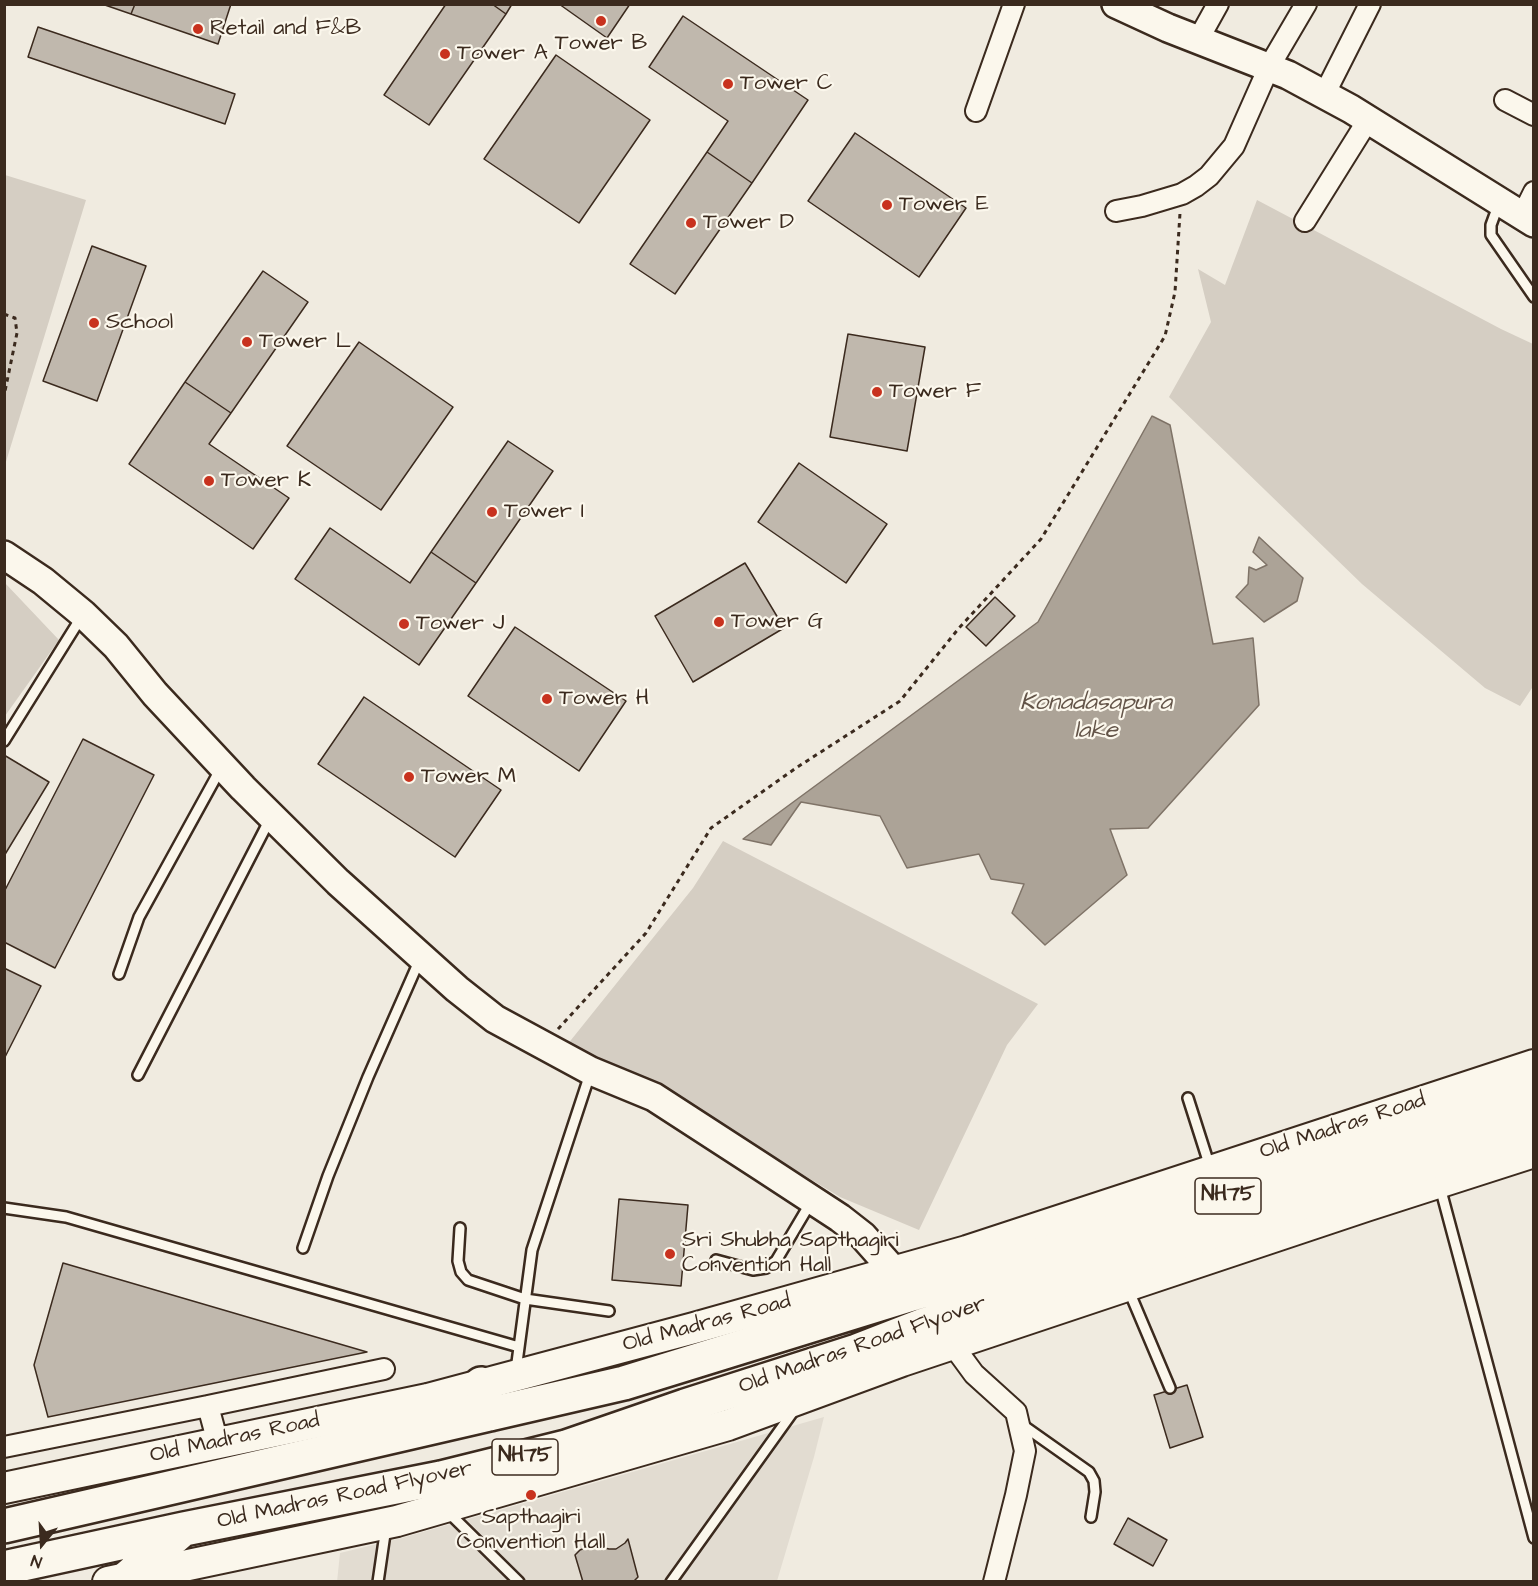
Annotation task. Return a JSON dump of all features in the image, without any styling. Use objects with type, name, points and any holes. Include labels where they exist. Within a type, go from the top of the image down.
[{"type":"highway","name":"Old Madras Road Flyover","points":[[485,1399],[624,1383],[1281,1180],[1533,1096]]},
{"type":"highway","name":"Old Madras Road Flyover","points":[[184,1529],[441,1478],[566,1447],[857,1351],[924,1324],[1533,1128]]},
{"type":"highway","name":"Old Madras Road","points":[[4,1526],[485,1399]]},
{"type":"highway","name":"NH75","points":[[4,1568],[184,1529]]},
{"type":"highway","points":[[118,1579],[184,1529]]},
{"type":"main road","name":"Old Madras Road","points":[[4,1488],[428,1399],[485,1399],[517,1362],[694,1328],[967,1251],[1533,1065]]},
{"type":"main road","points":[[118,1579],[386,1523],[728,1425],[952,1344],[1533,1152]]},
{"type":"street","points":[[976,111],[1014,4]]},
{"type":"street","points":[[1198,40],[1218,4]]},
{"type":"street","points":[[1116,210],[1142,206],[1182,194],[1209,176],[1234,147],[1269,67],[1306,4]]},
{"type":"street","points":[[1324,95],[1370,4]]},
{"type":"street","points":[[1124,6],[1198,40],[1288,75],[1522,208]]},
{"type":"street","points":[[1505,100],[1533,115]]},
{"type":"street","points":[[1305,221],[1368,120]]},
{"type":"street","points":[[4,555],[43,580],[83,614],[116,646],[156,694],[222,765],[338,882],[421,957],[495,1019],[591,1071],[654,1097],[840,1218],[863,1236],[894,1271]]},
{"type":"street","points":[[952,1344],[974,1374],[1016,1412],[1025,1451],[994,1581]]},
{"type":"street","points":[[4,1447],[384,1369]]},
{"type":"street","points":[[208,1406],[218,1443]]},
{"type":"lane","points":[[1522,208],[1491,225],[1491,235],[1533,297]]},
{"type":"lane","points":[[4,741],[83,614]]},
{"type":"lane","points":[[119,974],[139,916],[222,765]]},
{"type":"lane","points":[[138,1076],[272,816]]},
{"type":"lane","points":[[303,1248],[328,1176],[368,1077],[421,957]]},
{"type":"lane","points":[[4,1208],[66,1217],[517,1362],[532,1250],[591,1071]]},
{"type":"lane","points":[[1188,1098],[1211,1170]]},
{"type":"lane","points":[[1438,1183],[1533,1538]]},
{"type":"lane","points":[[716,1260],[753,1270],[766,1268],[776,1261],[812,1200]]},
{"type":"lane","points":[[460,1228],[458,1261],[461,1272],[468,1280],[525,1299],[609,1311]]},
{"type":"lane","points":[[1127,1286],[1170,1388]]},
{"type":"lane","points":[[671,1581],[804,1397]]},
{"type":"lane","points":[[1018,1422],[1089,1472],[1094,1481],[1095,1492],[1091,1517]]},
{"type":"lane","points":[[444,1508],[519,1581]]},
{"type":"lane","points":[[378,1581],[386,1523]]},
{"type":"path","points":[[544,1046],[646,933],[711,828],[796,768],[900,701],[959,628],[1041,539],[1165,336],[1175,292],[1182,194]]},
{"type":"path","points":[[4,314],[15,318],[16,333],[4,396]]},
{"type":"shaded area","points":[[4,175],[86,200],[5,465]]},
{"type":"shaded area","points":[[1257,200],[1533,344],[1534,685],[1520,706],[1485,688],[1362,584],[1169,397],[1211,322],[1198,269],[1225,285]]},
{"type":"shaded area","points":[[5,583],[59,640],[5,716]]},
{"type":"shaded area","points":[[723,841],[1038,1004],[1007,1045],[919,1230],[840,1197],[694,1109],[567,1045],[693,888]]},
{"type":"shaded area","points":[[824,1417],[777,1581],[337,1582],[340,1553],[402,1538]]},
{"type":"water","name":"Konadasapura lake","points":[[1152,416],[1170,425],[1213,644],[1253,638],[1259,705],[1148,828],[1110,829],[1127,875],[1045,945],[1012,913],[1024,884],[991,879],[979,854],[907,868],[880,816],[801,802],[771,845],[743,839],[1038,622]]},
{"type":"water","points":[[1259,537],[1303,578],[1297,601],[1264,622],[1236,597],[1248,584],[1249,567],[1256,570],[1267,565],[1253,552]]},
{"type":"building","points":[[102,4],[135,4],[131,14]]},
{"type":"building","name":"Retail and F&B","points":[[135,4],[231,4],[218,44],[131,14]]},
{"type":"building","name":"Tower A","points":[[446,4],[492,4],[506,14],[429,125],[384,95]]},
{"type":"building","name":"Tower B","points":[[492,4],[512,4],[506,14]]},
{"type":"building","name":"Tower B","points":[[559,4],[630,4],[607,38]]},
{"type":"building","name":"Tower C","points":[[683,16],[808,100],[752,183],[707,152],[728,121],[649,67]]},
{"type":"building","points":[[38,27],[235,94],[225,124],[28,57]]},
{"type":"building","points":[[556,55],[650,120],[579,223],[484,159]]},
{"type":"building","name":"Tower E","points":[[855,133],[966,208],[919,277],[808,201]]},
{"type":"building","name":"Tower D","points":[[707,152],[752,183],[675,294],[630,264]]},
{"type":"building","name":"School","points":[[92,246],[146,266],[97,401],[43,381]]},
{"type":"building","name":"Tower L","points":[[263,271],[308,302],[231,413],[185,382]]},
{"type":"building","name":"Tower F","points":[[848,334],[925,347],[907,451],[830,437]]},
{"type":"building","points":[[359,342],[453,407],[381,510],[287,446]]},
{"type":"building","name":"Tower K","points":[[185,382],[231,413],[209,444],[289,498],[253,549],[129,464]]},
{"type":"building","name":"Tower I","points":[[508,441],[553,471],[476,583],[431,552]]},
{"type":"building","points":[[799,463],[887,524],[846,583],[758,522]]},
{"type":"building","name":"Tower J","points":[[330,528],[410,583],[431,552],[476,583],[419,665],[295,579]]},
{"type":"building","name":"Tower G","points":[[745,563],[784,628],[693,682],[655,616]]},
{"type":"building","points":[[995,597],[1015,616],[986,646],[966,627]]},
{"type":"building","name":"Tower H","points":[[515,627],[626,701],[579,771],[468,696]]},
{"type":"building","name":"Tower M","points":[[364,697],[501,790],[455,857],[318,764]]},
{"type":"building","points":[[83,739],[154,775],[55,968],[4,942],[4,892]]},
{"type":"building","points":[[4,755],[49,782],[4,856]]},
{"type":"building","points":[[4,968],[41,986],[4,1059]]},
{"type":"building","points":[[619,1199],[688,1205],[681,1286],[612,1280]]},
{"type":"building","points":[[63,1263],[367,1352],[48,1417],[34,1365]]},
{"type":"building","points":[[1187,1385],[1203,1437],[1170,1448],[1154,1395]]},
{"type":"building","points":[[1128,1518],[1167,1540],[1153,1566],[1114,1544]]},
{"type":"building","points":[[628,1539],[638,1577],[633,1582],[583,1582],[575,1555],[580,1550],[592,1545],[616,1549]]},
{"type":"place","name":"Tower B","points":[[601,21]]},
{"type":"place","name":"Retail and F&B","points":[[198,29]]},
{"type":"place","name":"Tower A","points":[[445,54]]},
{"type":"place","name":"Tower C","points":[[728,84]]},
{"type":"place","name":"Tower E","points":[[887,205]]},
{"type":"place","name":"Tower D","points":[[691,223]]},
{"type":"place","name":"School","points":[[94,323]]},
{"type":"place","name":"Tower L","points":[[247,342]]},
{"type":"place","name":"Tower F","points":[[877,392]]},
{"type":"place","name":"Tower K","points":[[209,481]]},
{"type":"place","name":"Tower I","points":[[492,512]]},
{"type":"place","name":"Tower G","points":[[719,622]]},
{"type":"place","name":"Tower J","points":[[404,624]]},
{"type":"place","name":"Tower H","points":[[547,699]]},
{"type":"place","name":"Tower M","points":[[409,777]]},
{"type":"place","name":"Sri Shubha Sapthagiri Convention Hall","points":[[670,1254]]},
{"type":"place","name":"Sapthagiri Convention Hall","points":[[531,1495]]}]
